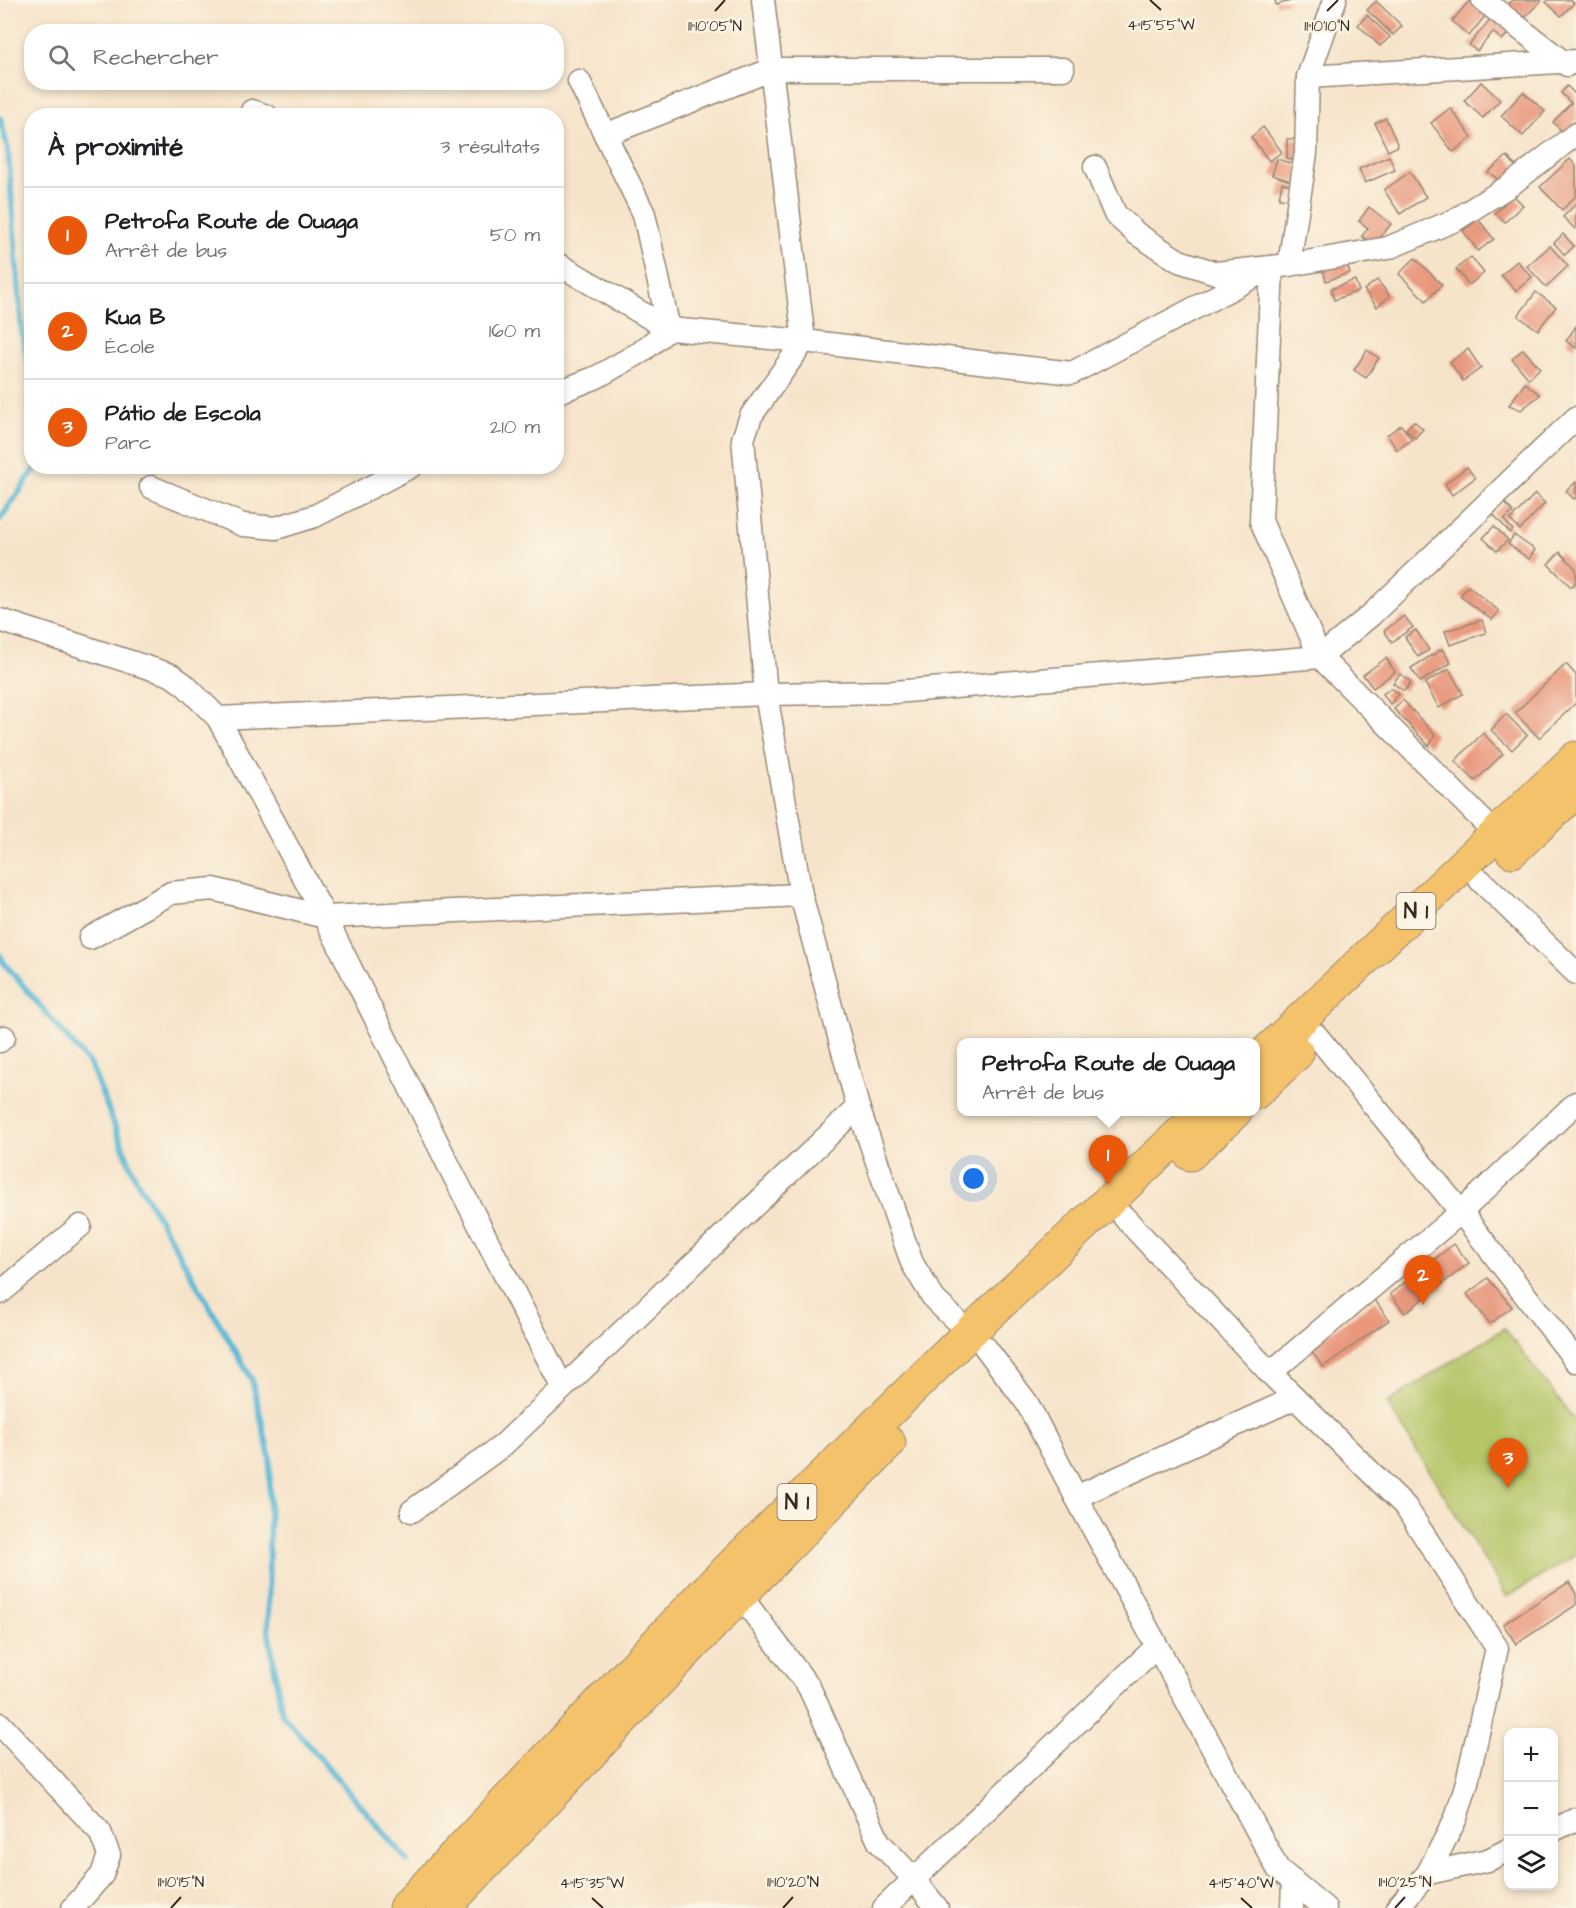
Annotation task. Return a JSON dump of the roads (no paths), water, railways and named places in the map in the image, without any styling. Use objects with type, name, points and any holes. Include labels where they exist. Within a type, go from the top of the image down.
[{"type":"highway","name":"N 1","points":[[1260,1058],[1576,758]]},
{"type":"highway","name":"N 1","points":[[1260,1088],[1576,790]]},
{"type":"highway","name":"N 1","points":[[405,1908],[711,1586],[1068,1253],[1199,1116]]},
{"type":"highway","name":"N 1","points":[[1068,1253],[1124,1217],[1231,1116]]},
{"type":"highway","name":"N 1","points":[[444,1908],[977,1340]]},
{"type":"street","points":[[763,0],[804,342],[750,416],[743,439],[766,694],[801,895],[858,1107],[912,1263],[934,1299],[977,1340],[1028,1403],[1156,1647],[1278,1869],[1325,1908]]},
{"type":"street","points":[[1335,0],[1308,77],[1306,153],[1281,266],[1261,521],[1320,657],[1496,834]]},
{"type":"street","points":[[1483,0],[1572,66]]},
{"type":"street","points":[[1308,77],[1572,66]]},
{"type":"street","points":[[605,135],[773,69],[1063,69]]},
{"type":"street","points":[[579,81],[644,214],[669,329]]},
{"type":"street","points":[[1095,167],[1115,214],[1137,234],[1179,261],[1216,273],[1281,266],[1388,248],[1455,220],[1509,186],[1576,134]]},
{"type":"street","points":[[564,268],[669,329],[1072,373],[1281,266]]},
{"type":"street","points":[[564,390],[597,377],[632,357],[669,329]]},
{"type":"street","points":[[218,718],[766,694],[894,692],[1320,657],[1371,615],[1576,418]]},
{"type":"street","points":[[151,487],[243,525],[276,528],[315,516],[396,474]]},
{"type":"street","points":[[0,620],[171,675],[185,685],[218,718],[325,917],[563,1388]]},
{"type":"street","points":[[1480,880],[1576,973]]},
{"type":"street","points":[[90,938],[171,893],[213,889],[325,917],[801,895]]},
{"type":"street","points":[[1316,1035],[1461,1212],[1576,1361]]},
{"type":"street","points":[[1270,1373],[1461,1212],[1576,1103]]},
{"type":"street","points":[[412,1511],[502,1446],[858,1107]]},
{"type":"street","points":[[1124,1217],[1270,1373],[1405,1506],[1497,1648],[1467,1782],[1456,1818],[1428,1874],[1397,1908]]},
{"type":"street","points":[[0,1293],[80,1226]]},
{"type":"street","points":[[1076,1497],[1295,1398]]},
{"type":"street","points":[[740,1595],[809,1687],[879,1842],[937,1908]]},
{"type":"street","points":[[884,1908],[1156,1647]]},
{"type":"street","points":[[0,1724],[100,1832],[109,1855],[102,1875],[73,1908]]},
{"type":"street","points":[[1558,1828],[1576,1819]]},
{"type":"street","points":[[1428,1874],[1488,1860],[1504,1853]]},
{"type":"street","points":[[1292,1908],[1293,1881]]},
{"type":"waterway","points":[[0,118],[8,150],[24,342]]},
{"type":"waterway","points":[[0,519],[31,474]]},
{"type":"waterway","points":[[0,955],[4,963],[91,1066],[135,1177],[252,1380],[270,1458],[268,1628],[282,1714],[408,1861]]},
{"type":"place","name":"Petrofa Route de Ouaga","points":[[1108,1185]]},
{"type":"place","name":"Kua B","points":[[1423,1305]]},
{"type":"place","name":"Pátio de Escola","points":[[1508,1488]]}]
